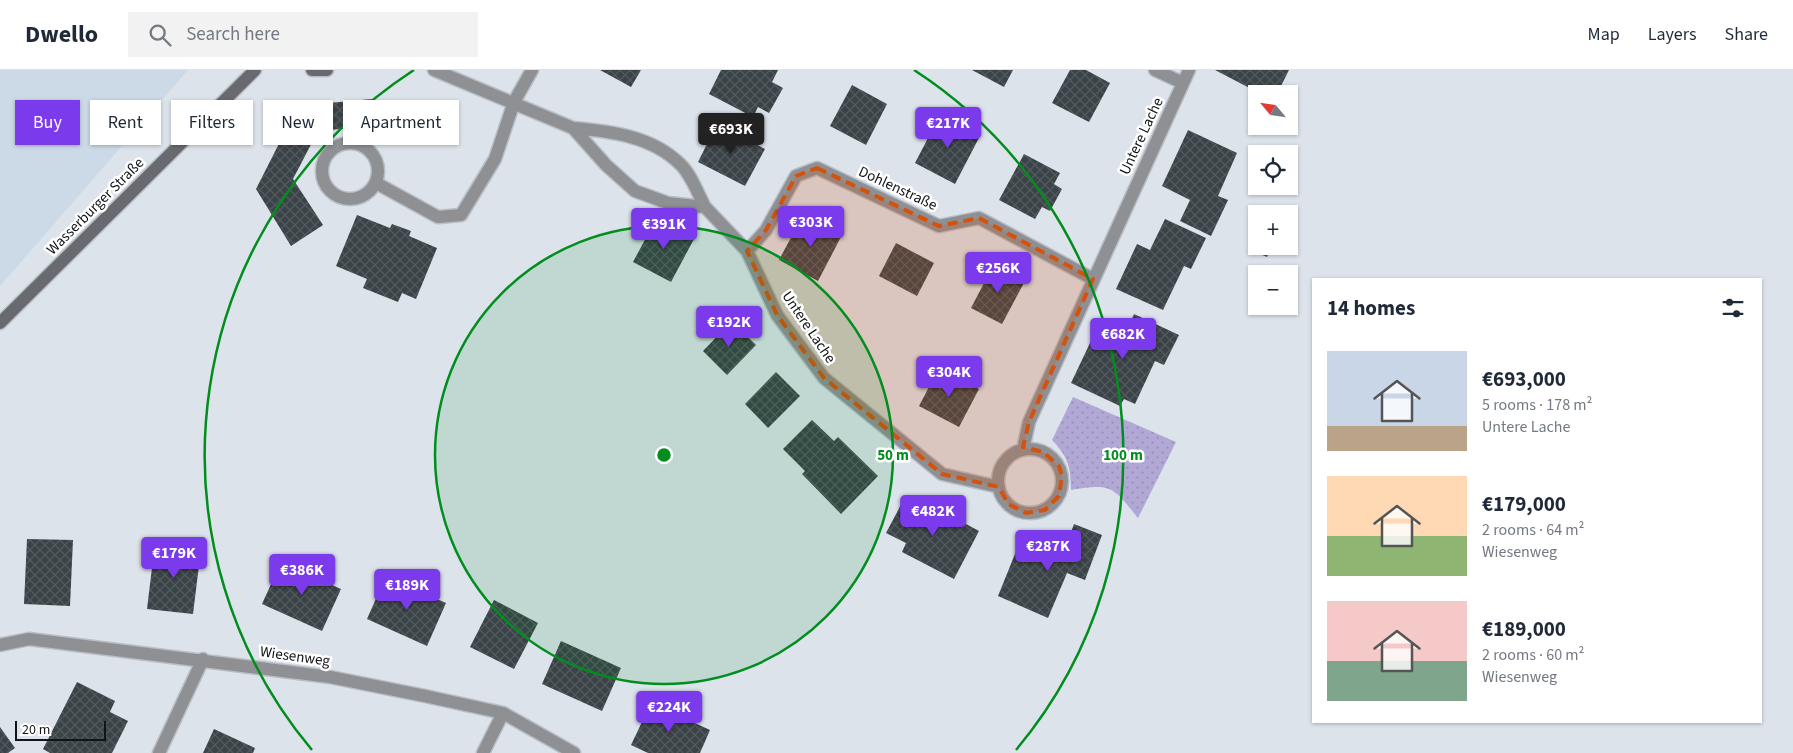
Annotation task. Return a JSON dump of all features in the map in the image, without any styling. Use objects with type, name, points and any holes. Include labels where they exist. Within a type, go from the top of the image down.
[{"type":"street","name":"Wasserburger Straße","points":[[0,323],[255,70]]},
{"type":"street","points":[[312,70],[327,70]]},
{"type":"street","points":[[434,70],[573,128],[606,165],[635,191],[668,203],[705,207]]},
{"type":"street","points":[[376,184],[438,217],[461,214],[495,159],[514,102],[532,70]]},
{"type":"street","points":[[1155,70],[1183,83]]},
{"type":"street","name":"Untere Lache","points":[[1023,450],[1029,422],[1189,70]]},
{"type":"street","name":"Untere Lache","points":[[573,128],[613,131],[658,148],[680,164],[705,207],[747,250],[777,315],[824,378],[942,474],[999,487]]},
{"type":"street","points":[[344,144],[362,145],[370,150],[378,166],[376,184],[370,192],[353,199],[334,194],[323,179],[322,170],[329,152],[344,144]]},
{"type":"street","name":"Dohlenstraße","points":[[747,250],[766,230],[796,176],[817,168],[939,226],[979,218],[1093,279]]},
{"type":"street","points":[[1023,450],[1043,452],[1058,466],[1062,476],[1059,496],[1045,510],[1026,513],[1008,504],[999,487],[1001,468],[1014,454],[1023,450]]},
{"type":"street","name":"Wiesenweg","points":[[0,645],[29,639],[203,659],[330,677],[502,713],[574,753]]},
{"type":"street","points":[[159,753],[203,659]]},
{"type":"street","points":[[483,753],[502,713]]},
{"type":"highlighted area","points":[[817,168],[939,226],[979,218],[1093,279],[1029,422],[1023,447],[1043,452],[1059,466],[1062,476],[1059,496],[1045,510],[1026,513],[1008,504],[999,487],[942,474],[824,378],[777,315],[747,251],[766,230],[796,176]]},
{"type":"shaded area","points":[[0,70],[188,70],[161,101],[90,100],[90,145],[123,145],[0,286]]},
{"type":"shaded area","points":[[1073,397],[1176,442],[1138,518],[1117,494],[1110,490],[1095,487],[1071,490],[1068,463],[1052,440]]},
{"type":"building","points":[[600,70],[641,70],[631,87]]},
{"type":"building","points":[[721,70],[778,70],[772,82],[783,88],[769,113],[758,107],[753,117],[709,94]]},
{"type":"building","points":[[972,70],[1013,70],[1004,87]]},
{"type":"building","points":[[1070,70],[1086,70],[1110,83],[1089,122],[1052,103]]},
{"type":"building","points":[[1215,70],[1289,70],[1282,85],[1248,85],[1248,87]]},
{"type":"building","points":[[852,85],[887,104],[866,145],[830,126]]},
{"type":"building","points":[[343,102],[343,129],[333,130],[333,103]]},
{"type":"building","points":[[941,113],[981,134],[955,184],[915,163]]},
{"type":"building","points":[[717,124],[765,149],[745,186],[698,162]]},
{"type":"building","points":[[1188,130],[1237,153],[1218,196],[1228,200],[1211,236],[1180,221],[1190,200],[1162,186]]},
{"type":"building","points":[[278,145],[311,145],[293,179],[323,225],[291,246],[256,189]]},
{"type":"building","points":[[1024,154],[1060,173],[1054,184],[1062,189],[1050,211],[1042,207],[1035,219],[999,200]]},
{"type":"building","points":[[357,215],[390,228],[392,224],[411,231],[409,236],[437,248],[416,299],[402,293],[398,302],[363,288],[367,279],[336,266]]},
{"type":"building","points":[[803,215],[842,235],[818,281],[779,260]]},
{"type":"building","points":[[656,219],[694,239],[671,282],[633,262]]},
{"type":"building","points":[[1165,219],[1206,238],[1191,269],[1184,266],[1163,310],[1116,289],[1137,244],[1150,250]]},
{"type":"building","points":[[896,243],[934,263],[917,296],[879,276]]},
{"type":"building","points":[[994,264],[1025,281],[1002,324],[971,308]]},
{"type":"building","points":[[1134,314],[1179,335],[1164,365],[1155,361],[1135,404],[1124,399],[1120,406],[1071,383],[1100,322],[1125,334]]},
{"type":"building","points":[[732,321],[756,345],[727,375],[703,351]]},
{"type":"building","points":[[939,368],[979,389],[959,427],[919,406]]},
{"type":"building","points":[[776,372],[800,396],[768,428],[745,404]]},
{"type":"building","points":[[812,420],[834,441],[838,437],[878,476],[841,514],[802,474],[805,471],[783,449]]},
{"type":"building","points":[[904,499],[924,509],[927,503],[979,531],[954,579],[902,552],[906,543],[886,533]]},
{"type":"building","points":[[1074,524],[1102,535],[1085,580],[1067,573],[1048,618],[998,596],[1019,544],[1060,561]]},
{"type":"building","points":[[27,539],[73,540],[70,606],[24,604]]},
{"type":"building","points":[[155,543],[201,549],[193,614],[147,609]]},
{"type":"building","points":[[281,562],[341,589],[322,631],[262,604]]},
{"type":"building","points":[[386,576],[446,603],[427,646],[367,619]]},
{"type":"building","points":[[494,600],[538,623],[514,669],[470,647]]},
{"type":"building","points":[[561,641],[621,668],[602,711],[542,684]]},
{"type":"building","points":[[77,682],[115,701],[110,712],[128,721],[112,753],[50,753],[43,749]]},
{"type":"building","points":[[651,703],[710,730],[700,753],[648,753],[631,745]]},
{"type":"building","points":[[0,727],[15,748],[8,753],[0,753]]},
{"type":"building","points":[[214,729],[255,748],[253,753],[203,753]]}]
